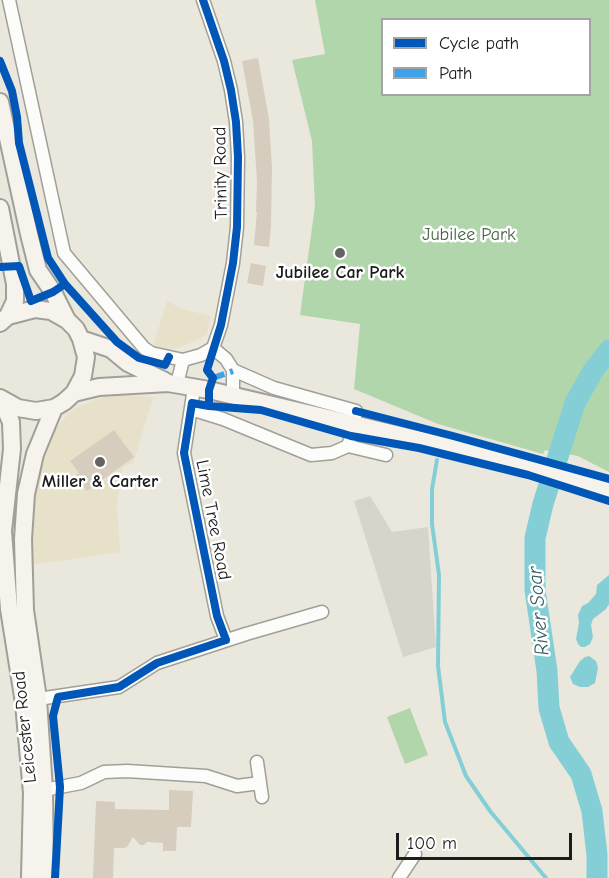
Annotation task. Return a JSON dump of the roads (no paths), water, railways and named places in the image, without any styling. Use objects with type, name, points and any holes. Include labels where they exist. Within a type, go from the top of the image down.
[{"type":"main road","points":[[0,102],[38,270],[67,320]]},
{"type":"main road","points":[[0,208],[15,284],[15,301],[4,320]]},
{"type":"main road","points":[[1,398],[18,408],[36,411],[54,408],[74,393],[83,376],[86,357],[76,329],[67,320],[51,311],[34,309],[4,320]]},
{"type":"main road","points":[[81,339],[111,349],[128,363],[172,384]]},
{"type":"main road","points":[[74,393],[99,387],[172,384],[233,395],[506,460],[609,491]]},
{"type":"main road","name":"Leicester Road","points":[[1,398],[11,422],[12,449],[3,531],[9,609],[24,703],[32,793],[30,878]]},
{"type":"main road","name":"Leicester Road","points":[[45,878],[44,790],[38,699],[25,610],[23,540],[26,494],[35,454],[54,408]]},
{"type":"street","points":[[9,0],[64,253],[144,348],[151,353],[183,360],[201,355],[213,348],[226,359],[233,370],[233,395]]},
{"type":"street","name":"Trinity Road","points":[[203,0],[224,61],[231,90],[238,156],[237,227],[233,263],[221,325],[213,348]]},
{"type":"street","points":[[172,384],[183,360]]},
{"type":"street","points":[[233,370],[274,387],[356,411],[348,446]]},
{"type":"street","name":"Lime Tree Road","points":[[194,388],[184,453],[217,616],[226,640]]},
{"type":"street","points":[[191,409],[311,455],[332,453],[348,446],[386,454]]},
{"type":"street","points":[[38,699],[118,687],[157,663],[322,612]]},
{"type":"street","points":[[257,762],[262,797]]},
{"type":"street","points":[[44,790],[81,783],[104,772],[126,771],[206,776],[237,786],[260,783]]},
{"type":"street","points":[[399,878],[415,854]]},
{"type":"water","points":[[609,575],[609,604],[593,619],[591,625],[593,637],[590,644],[581,647],[576,639],[578,615],[582,606],[596,594],[597,585]]},
{"type":"water","points":[[589,656],[596,661],[598,668],[595,683],[588,687],[580,687],[573,684],[570,677],[580,661]]},
{"type":"waterway","name":"River Soar","points":[[597,878],[592,811],[581,774],[559,742],[549,708],[547,671],[535,590],[535,538],[543,504],[575,403],[593,371],[609,350]]},
{"type":"waterway","points":[[437,460],[432,489],[432,524],[439,575],[438,666],[445,722],[466,776],[490,811],[546,878]]},
{"type":"place","name":"Jubilee Car Park","points":[[340,253]]},
{"type":"place","name":"Miller & Carter","points":[[100,462]]},
{"type":"park label","name":"Jubilee Park","points":[[469,235]]}]
